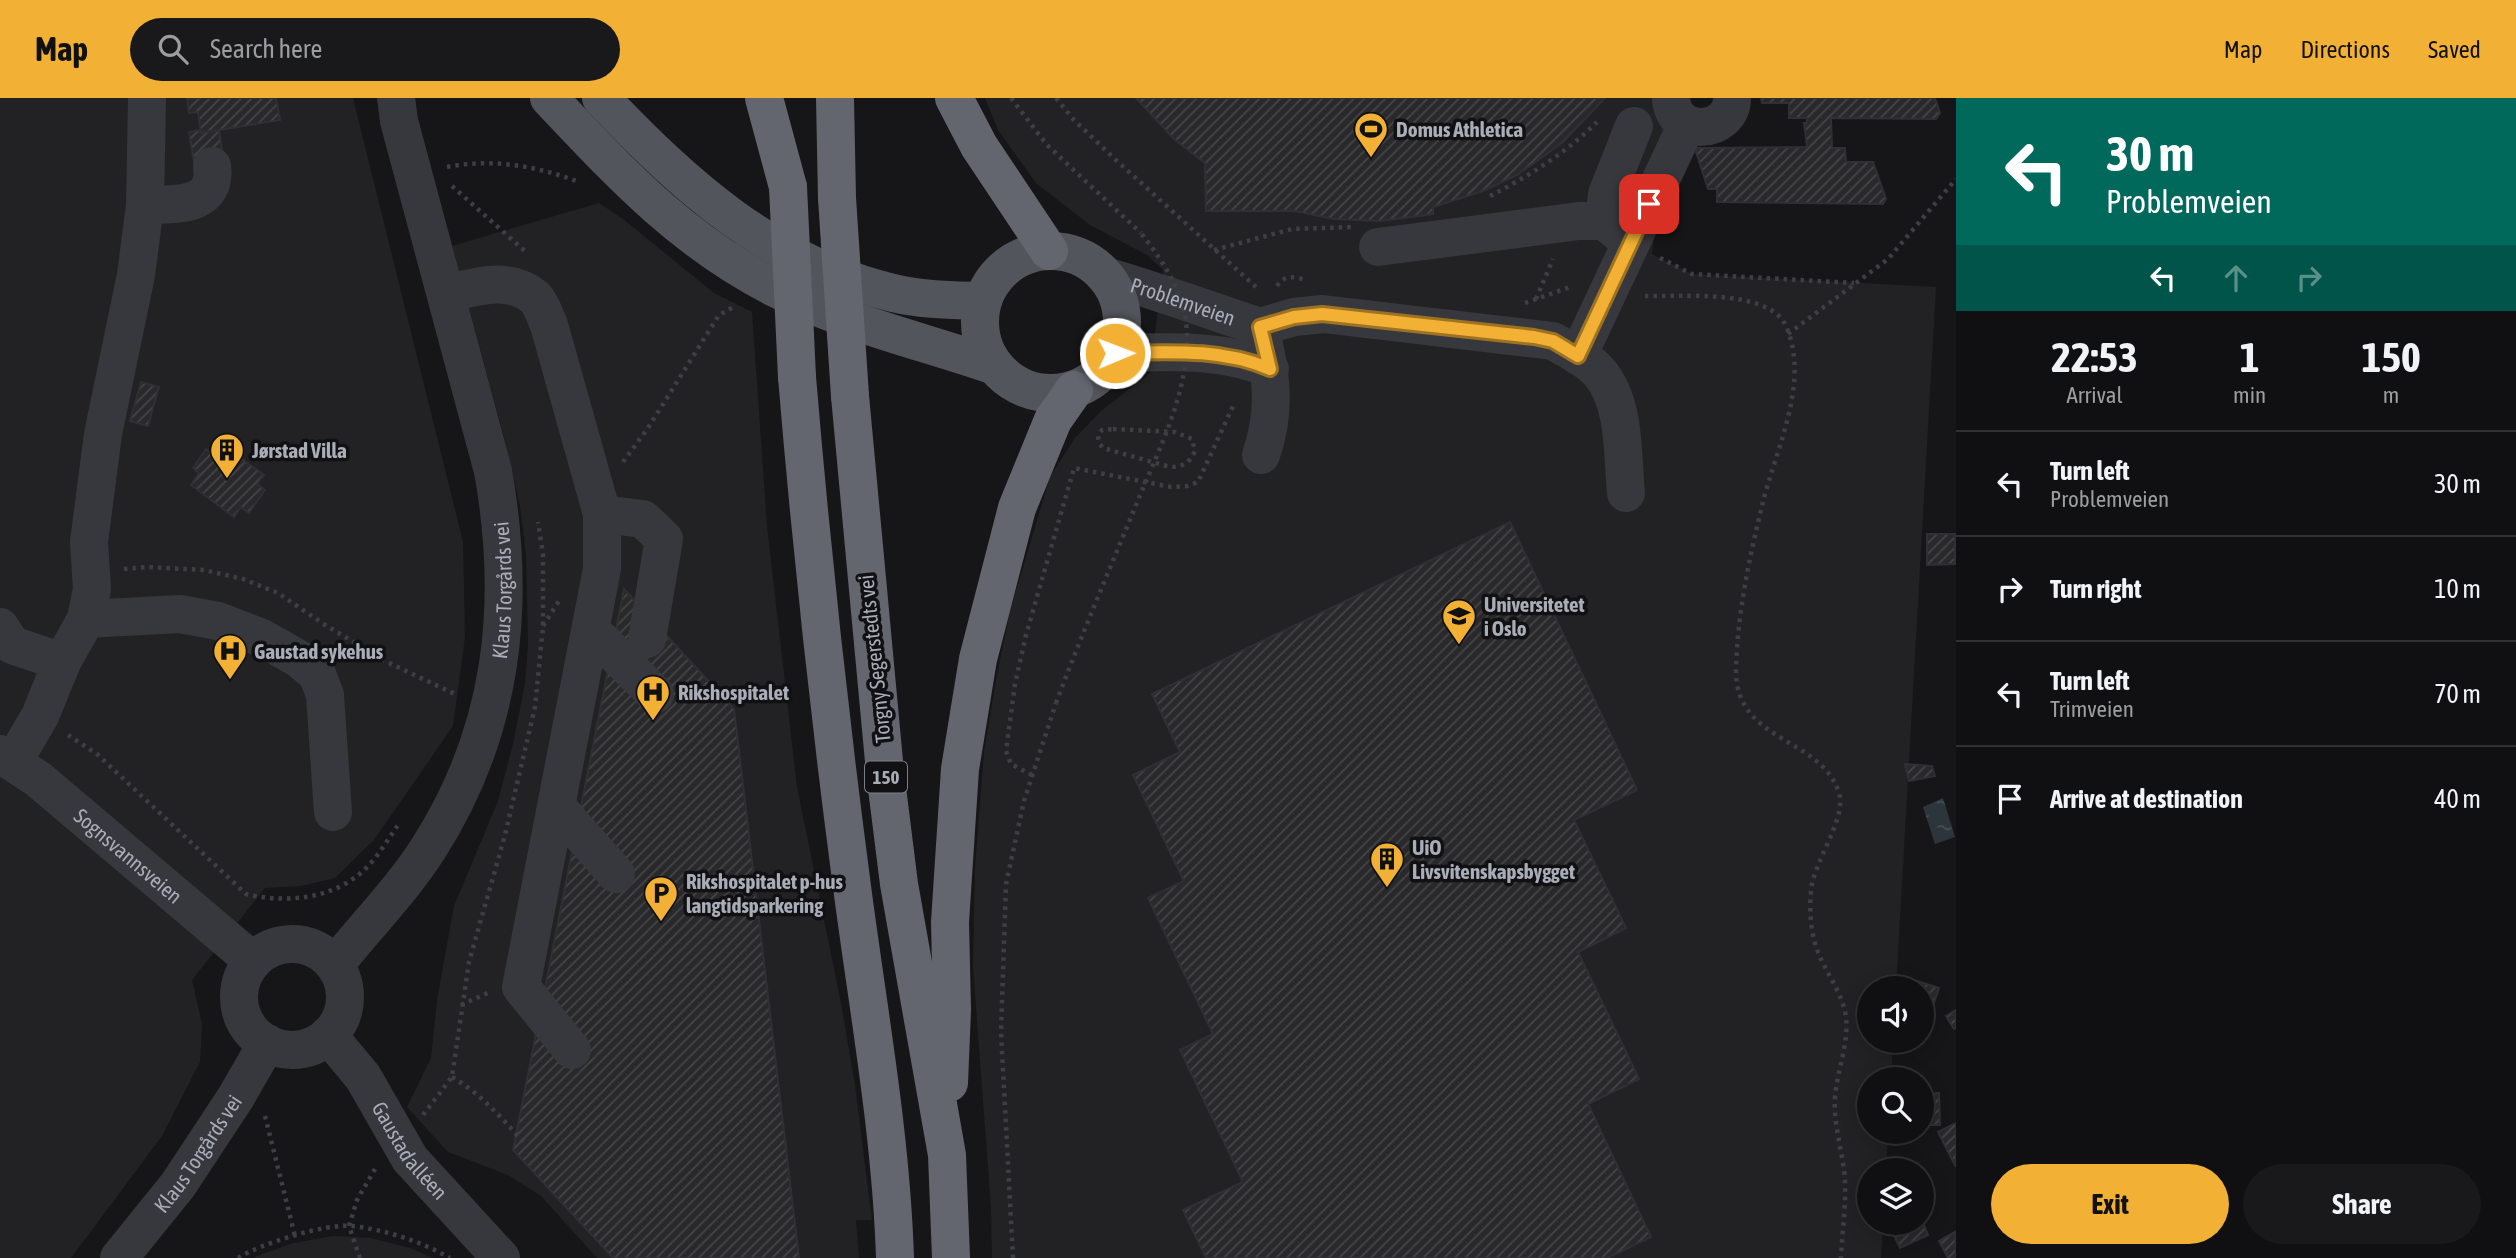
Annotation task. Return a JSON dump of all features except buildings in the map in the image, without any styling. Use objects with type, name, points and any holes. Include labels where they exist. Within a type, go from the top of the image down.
[{"type":"highway","points":[[764,98],[786,178]]},
{"type":"highway","name":"150","points":[[785,98],[786,178],[797,377],[808,506],[836,766],[873,1037],[894,1217],[895,1258]]},
{"type":"highway","name":"Torgny Segerstedts vei","points":[[835,98],[837,198],[850,396],[885,772],[899,884],[947,1155],[951,1258]]},
{"type":"highway","points":[[954,98],[978,146],[1049,251]]},
{"type":"highway","points":[[947,1155],[952,1010],[950,922],[960,769],[978,659],[1017,508],[1053,420],[1074,390]]},
{"type":"main road","points":[[549,98],[650,202],[719,255],[775,288],[832,314],[995,366]]},
{"type":"main road","points":[[601,98],[697,192],[788,255],[839,277],[894,293],[933,299],[983,301]]},
{"type":"main road","points":[[1049,251],[1073,254],[1095,266],[1114,288],[1121,306],[1122,328],[1115,353],[1092,381],[1074,390],[1048,394],[1028,390],[1008,379],[986,352],[980,327],[983,301],[993,280],[1009,265],[1029,254],[1049,251]]},
{"type":"street","points":[[6,758],[40,716],[62,662],[86,619],[92,589],[89,542],[103,435],[136,275],[145,205],[147,98]]},
{"type":"street","name":"Klaus Torgårds vei","points":[[335,965],[411,874],[456,800],[477,750],[496,687],[504,597],[501,514],[483,425],[399,121],[396,98]]},
{"type":"street","points":[[1578,356],[1617,232],[1679,111],[1704,128],[1723,120],[1732,98]]},
{"type":"street","points":[[1617,232],[1607,194],[1619,121]]},
{"type":"street","points":[[145,205],[193,203],[210,188],[212,166]]},
{"type":"street","points":[[1368,237],[1579,221],[1617,232]]},
{"type":"street","name":"Problemveien","points":[[1105,276],[1187,303],[1260,309],[1270,369],[1271,411],[1268,437],[1261,455]]},
{"type":"street","points":[[446,294],[488,284],[517,288],[535,296],[549,325],[599,504],[602,569],[592,631],[521,987],[572,1050]]},
{"type":"street","points":[[1260,309],[1294,317],[1322,314],[1553,341],[1598,370],[1611,389],[1618,411],[1626,493]]},
{"type":"street","name":"Problemveien","points":[[1115,353],[1200,353],[1249,360],[1270,369]]},
{"type":"street","points":[[599,504],[643,519],[664,539],[647,639]]},
{"type":"street","points":[[86,619],[180,614],[218,621],[262,638],[299,659],[317,674],[325,695],[333,812]]},
{"type":"street","points":[[0,627],[12,645],[62,662]]},
{"type":"street","points":[[592,631],[655,694]]},
{"type":"street","name":"Sognsvannsveien","points":[[6,758],[38,779],[253,961]]},
{"type":"street","points":[[557,807],[615,874]]},
{"type":"street","points":[[295,944],[324,954],[335,965],[344,995],[343,1010],[328,1035],[304,1048],[290,1049],[267,1043],[252,1032],[239,1004],[242,981],[253,961],[264,951],[279,945],[295,944]]},
{"type":"street","name":"Gaustadalléen","points":[[328,1035],[363,1077],[410,1158],[501,1258]]},
{"type":"street","name":"Klaus Torgårds vei","points":[[119,1258],[178,1185],[236,1097],[267,1043]]},
{"type":"path","points":[[1011,98],[1047,145],[1140,233],[1160,258],[1179,291],[1187,331],[1185,367],[1165,435],[1056,703],[1024,801],[1006,884],[1001,1032],[1013,1258]]},
{"type":"path","points":[[1056,98],[1074,120],[1213,250],[1260,309]]},
{"type":"path","points":[[1482,200],[1532,174],[1586,134],[1619,121]]},
{"type":"path","points":[[445,167],[477,163],[524,165],[584,184]]},
{"type":"path","points":[[1788,334],[1888,259],[1956,178]]},
{"type":"path","points":[[1213,250],[1292,229],[1368,237]]},
{"type":"path","points":[[1617,232],[1692,274],[1854,283]]},
{"type":"path","points":[[1634,295],[1721,297],[1754,302],[1774,312],[1785,324],[1793,350],[1794,380],[1787,420],[1762,505],[1748,576],[1737,639],[1736,676],[1743,702],[1758,723],[1822,765],[1834,779],[1840,798],[1838,820],[1821,854],[1811,890],[1811,927],[1819,957],[1840,995],[1846,1016],[1846,1032],[1835,1096],[1835,1121],[1845,1184],[1841,1258]]},
{"type":"path","points":[[599,504],[719,315],[745,301]]},
{"type":"path","points":[[1032,775],[1011,764],[1006,751],[1015,684],[1026,635],[1074,468],[1171,487],[1188,486],[1198,482],[1236,400]]},
{"type":"path","points":[[1102,430],[1175,432],[1192,439],[1195,446],[1192,457],[1180,467],[1137,458],[1103,448],[1098,436],[1102,430]]},
{"type":"path","points":[[40,716],[97,754],[246,894],[269,900],[318,896],[348,881],[368,866],[403,819]]},
{"type":"path","points":[[453,1077],[473,1089],[523,1142]]},
{"type":"path","points":[[265,1115],[295,1236]]},
{"type":"path","points":[[349,1226],[360,1258]]},
{"type":"path","points":[[238,1258],[261,1246],[295,1236],[349,1226],[395,1234],[450,1258]]},
{"type":"shaded area","name":"Gaustad sykehus","points":[[0,98],[353,98],[463,542],[465,637],[453,726],[374,840],[335,878],[301,886],[265,888],[192,980],[202,1024],[200,1062],[162,1136],[71,1258],[0,1258]]},
{"type":"shaded area","name":"Universitetet i Oslo","points":[[985,98],[1668,98],[1652,254],[1692,274],[1936,287],[1897,976],[1857,976],[1857,1053],[1892,1053],[1892,1067],[1857,1067],[1857,1144],[1887,1144],[1887,1158],[1857,1158],[1857,1235],[1882,1235],[1881,1258],[992,1258],[991,1208],[973,967],[975,867],[984,752],[996,680],[1010,611],[1050,477],[1074,439],[1101,411],[1150,373],[1163,270],[1147,255],[1090,225],[1036,183],[998,130]]},
{"type":"shaded area","name":"Rikshospitalet","points":[[599,203],[623,219],[714,293],[752,312],[767,526],[797,787],[841,1003],[855,1085],[872,1220],[856,1220],[859,1258],[597,1258],[541,1196],[508,1175],[448,1152],[407,1107],[431,1058],[437,1000],[454,906],[498,801],[525,683],[528,646],[526,555],[520,506],[452,246]]},
{"type":"shaded area","points":[[333,1236],[371,1238],[410,1248],[433,1258],[252,1258],[293,1243]]},
{"type":"water","points":[[1943,798],[1955,837],[1935,844],[1923,807]]},
{"type":"place","name":"Domus Athletica","points":[[1371,159]]},
{"type":"place","name":"Jørstad Villa","points":[[227,480]]},
{"type":"place","name":"Universitetet i Oslo","points":[[1459,646]]},
{"type":"place","name":"Gaustad sykehus","points":[[230,681]]},
{"type":"place","name":"Rikshospitalet","points":[[653,722]]},
{"type":"place","name":"UiO Livsvitenskapsbygget","points":[[1387,889]]},
{"type":"place","name":"Rikshospitalet p-hus langtidsparkering","points":[[661,923]]},
{"type":"route","points":[[1115,353],[1200,353],[1249,360],[1270,369],[1260,327],[1294,317],[1322,314],[1534,337],[1553,341],[1578,356],[1649,204]]}]
